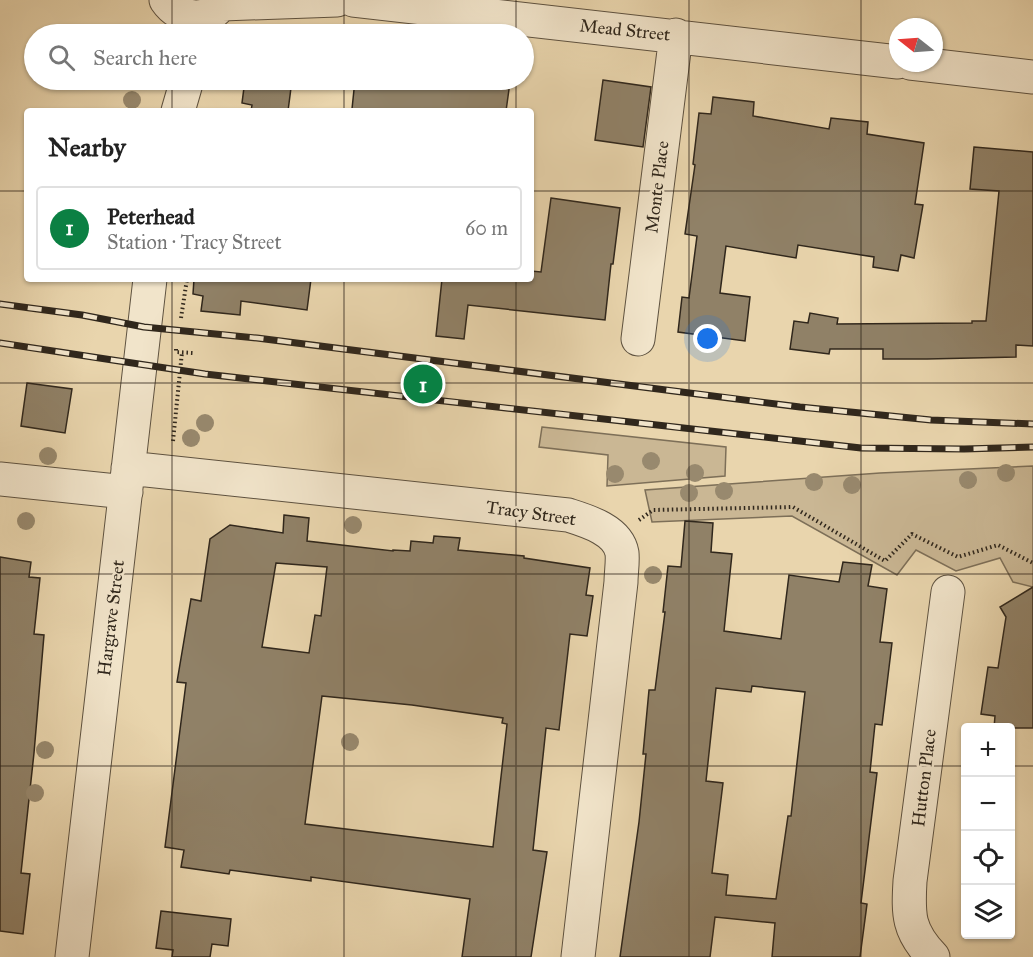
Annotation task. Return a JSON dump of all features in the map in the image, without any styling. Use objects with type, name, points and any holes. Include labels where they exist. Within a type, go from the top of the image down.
[{"type":"street","points":[[195,14],[337,0]]},
{"type":"street","name":"Mead Street","points":[[352,0],[889,61]]},
{"type":"street","name":"Monte Place","points":[[638,339],[676,35]]},
{"type":"street","points":[[943,67],[1033,77]]},
{"type":"street","points":[[167,108],[168,90]]},
{"type":"street","points":[[179,108],[184,90]]},
{"type":"street","name":"Hargrave Street","points":[[72,957],[150,282]]},
{"type":"street","name":"Tracy Street","points":[[0,479],[127,480],[568,515],[593,523],[614,537]]},
{"type":"street","points":[[578,957],[621,582],[622,551],[614,537]]},
{"type":"street","name":"Hutton Place","points":[[933,957],[918,938],[908,914],[910,881],[948,592]]},
{"type":"path","points":[[180,320],[186,282]]},
{"type":"path","points":[[177,341],[176,352],[193,353]]},
{"type":"path","points":[[172,446],[182,352]]},
{"type":"path","points":[[614,537],[653,510],[793,507],[885,561],[912,534],[958,557],[998,545],[1033,563]]},
{"type":"shaded area","points":[[542,427],[726,447],[725,476],[607,486],[608,455],[539,447]]},
{"type":"shaded area","points":[[1033,466],[1033,587],[1013,582],[1000,558],[956,571],[916,550],[897,575],[792,516],[652,522],[645,490],[880,473]]},
{"type":"building","points":[[603,80],[651,87],[643,147],[595,140]]},
{"type":"building","points":[[244,90],[291,90],[288,108],[252,108],[252,105],[242,103]]},
{"type":"building","points":[[354,90],[509,90],[506,108],[352,108]]},
{"type":"building","points":[[713,97],[754,102],[753,116],[829,129],[831,118],[868,122],[867,134],[924,143],[915,204],[923,205],[914,258],[901,255],[898,271],[873,267],[874,257],[798,245],[796,258],[726,246],[720,293],[750,297],[745,341],[678,332],[682,297],[689,298],[697,236],[685,234],[695,165],[693,164],[699,113],[711,114]]},
{"type":"building","points":[[974,147],[1033,152],[1033,346],[1016,345],[1016,357],[927,359],[883,359],[883,349],[830,349],[829,354],[790,349],[794,321],[808,323],[810,313],[838,318],[837,324],[986,321],[999,191],[970,189]]},
{"type":"building","points":[[551,198],[620,208],[605,320],[468,305],[464,339],[436,336],[442,282],[534,282],[534,271],[541,272]]},
{"type":"building","points":[[194,282],[311,282],[307,310],[241,301],[240,315],[201,311],[203,296],[193,294]]},
{"type":"building","points":[[27,383],[72,389],[65,433],[21,426]]},
{"type":"building","points":[[284,515],[309,518],[307,541],[410,551],[411,541],[433,543],[434,536],[460,538],[458,550],[524,556],[524,558],[590,568],[586,595],[593,596],[587,636],[570,634],[559,730],[546,728],[533,850],[547,852],[531,957],[462,957],[470,899],[311,877],[311,881],[230,870],[229,874],[181,867],[184,850],[165,847],[186,683],[177,682],[191,599],[201,601],[210,539],[230,525],[283,533]],"holes":[[[276,563],[327,567],[321,616],[315,615],[309,653],[262,647]],[[322,696],[412,705],[503,718],[502,723],[507,724],[493,847],[305,824]]]},
{"type":"building","points":[[685,521],[713,523],[711,552],[732,554],[724,631],[781,639],[789,575],[839,582],[843,562],[872,565],[868,586],[887,589],[880,642],[892,643],[882,725],[875,724],[870,772],[877,773],[861,903],[867,904],[860,957],[772,957],[775,923],[715,917],[710,957],[620,957],[639,822],[646,754],[643,754],[649,690],[655,690],[665,612],[663,612],[668,566],[681,567]],"holes":[[[752,686],[805,692],[791,816],[788,816],[776,899],[726,895],[728,875],[712,873],[723,783],[706,781],[716,688],[751,692]]]},
{"type":"building","points":[[0,557],[31,562],[29,577],[40,578],[34,634],[44,635],[21,873],[30,874],[23,934],[0,931]]},
{"type":"building","points":[[1033,587],[1033,728],[1015,728],[1015,723],[994,723],[995,716],[981,714],[988,667],[998,668],[1006,617],[1000,607]]},
{"type":"building","points":[[161,911],[231,919],[228,946],[212,944],[210,957],[172,957],[173,950],[156,948]]},
{"type":"railway","points":[[0,304],[82,315],[144,327],[257,338],[800,407],[931,420],[1033,424]]},
{"type":"railway","points":[[0,343],[205,374],[861,448],[1033,447]]},
{"type":"place","name":"Peterhead","points":[[423,384]]}]
